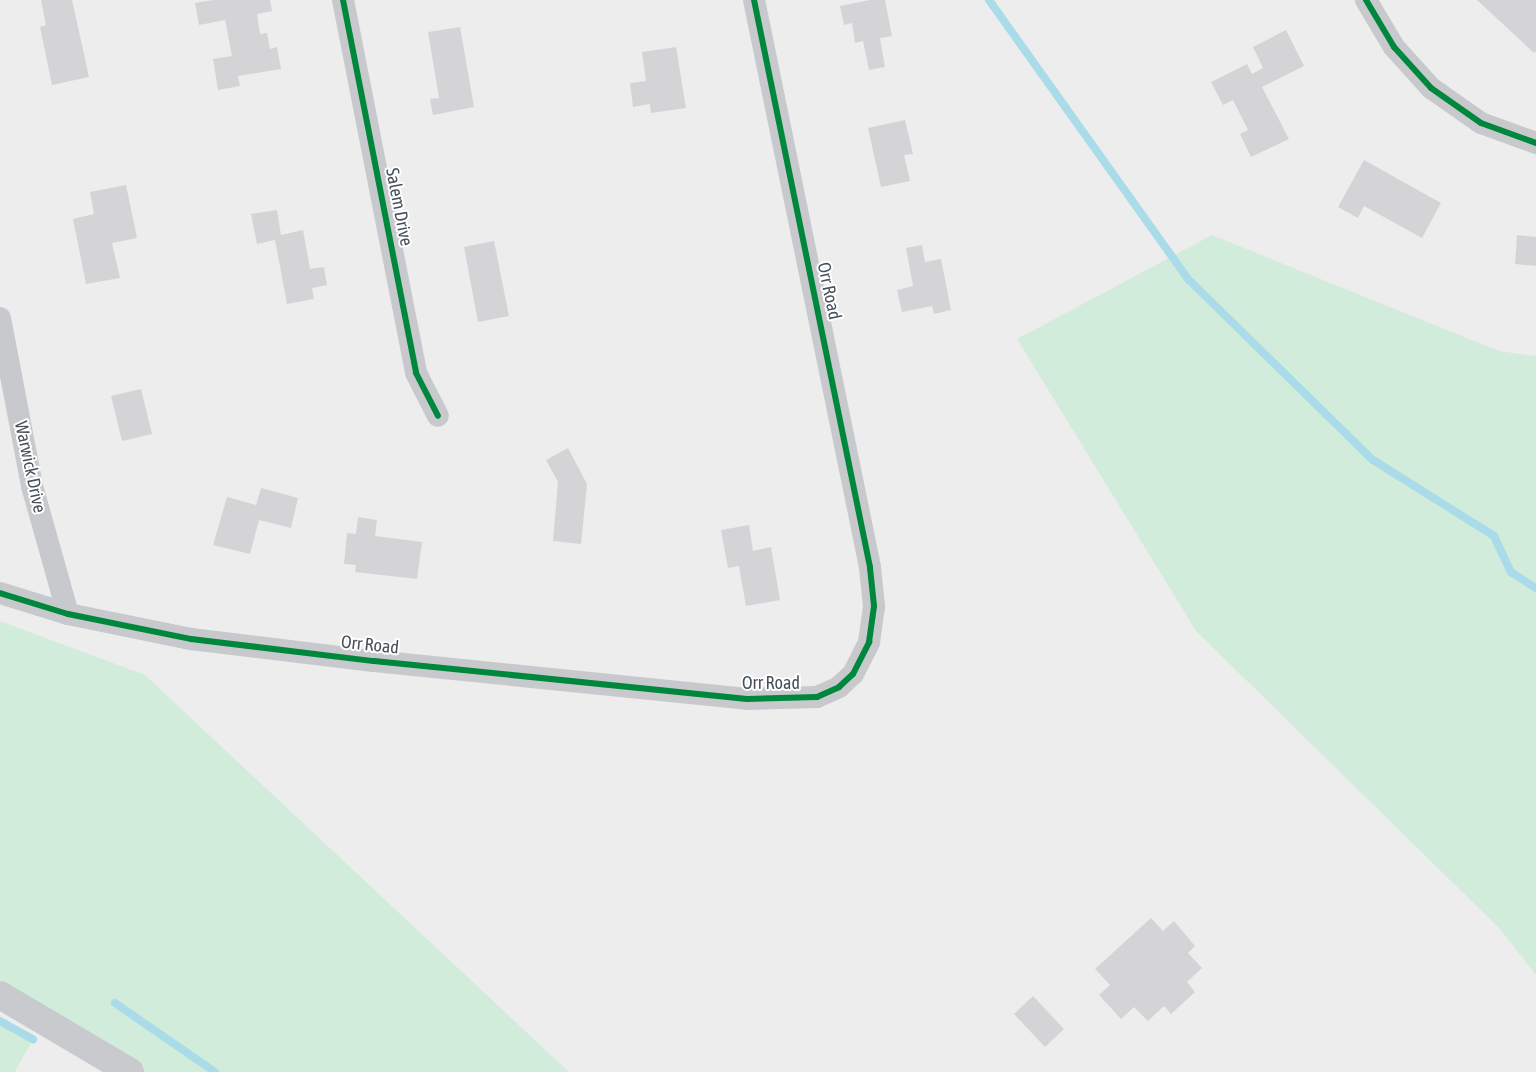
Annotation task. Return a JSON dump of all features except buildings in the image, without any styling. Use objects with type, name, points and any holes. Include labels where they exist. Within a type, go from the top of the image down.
[{"type":"street","name":"Salem Drive","points":[[343,0],[416,373],[438,416]]},
{"type":"street","name":"Orr Road","points":[[0,593],[68,614],[191,639],[747,699],[817,697],[839,687],[853,674],[869,642],[874,606],[871,577],[754,0]]},
{"type":"street","points":[[1366,0],[1394,47],[1431,88],[1481,123],[1536,143]]},
{"type":"street","name":"Warwick Drive","points":[[0,318],[32,486],[68,614]]},
{"type":"street","points":[[0,995],[130,1072]]},
{"type":"green space","points":[[1212,235],[1499,351],[1536,356],[1536,975],[1499,928],[1196,631],[1017,339]]},
{"type":"green space","points":[[0,621],[145,675],[569,1072],[133,1072],[0,988]]},
{"type":"green space","points":[[0,1021],[33,1039],[15,1072],[0,1072]]},
{"type":"waterway","points":[[989,0],[1189,280],[1373,460],[1494,536],[1511,572],[1536,588]]},
{"type":"waterway","points":[[115,1003],[215,1072]]},
{"type":"waterway","points":[[0,1021],[33,1039]]},
{"type":"cycle path","points":[[343,0],[416,373],[438,416]]},
{"type":"cycle path","points":[[0,593],[68,614],[191,639],[374,661],[747,699],[817,697],[839,687],[853,674],[869,642],[874,606],[870,567],[754,0]]},
{"type":"cycle path","points":[[1366,0],[1394,47],[1431,88],[1481,123],[1536,143]]}]
